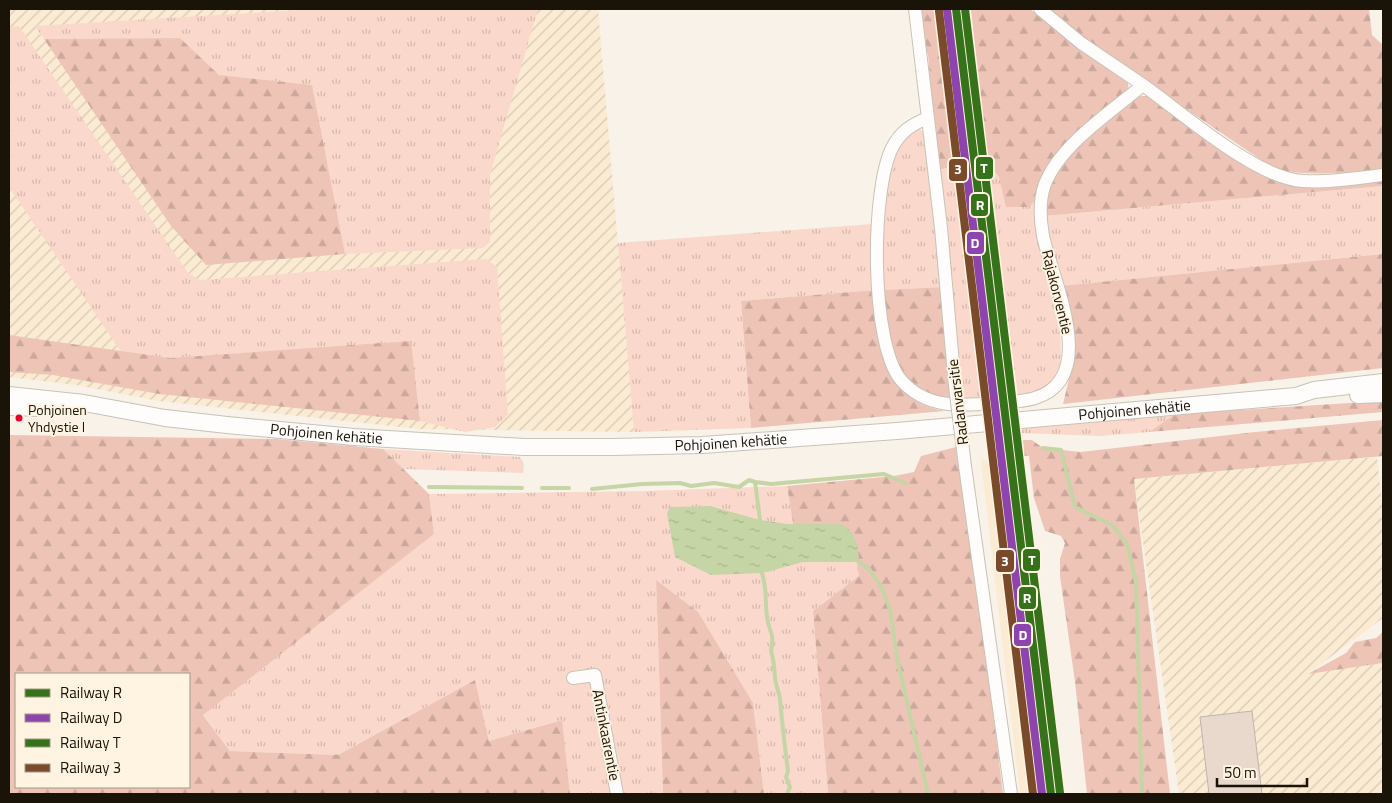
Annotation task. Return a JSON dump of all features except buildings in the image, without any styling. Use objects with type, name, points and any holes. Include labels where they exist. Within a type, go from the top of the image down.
[{"type":"main road","name":"Pohjoinen kehätie","points":[[1296,396],[1314,390],[1383,382]]},
{"type":"main road","name":"Pohjoinen kehätie","points":[[9,395],[84,403],[165,418],[374,439],[524,447],[612,447],[702,445],[888,432],[1296,396],[1315,398],[1383,394]]},
{"type":"main road","name":"Pohjoinen kehätie","points":[[9,407],[53,408],[141,418],[165,418]]},
{"type":"street","name":"Radanvarsitie","points":[[915,9],[941,228],[955,386],[1010,794]]},
{"type":"street","points":[[1040,9],[1081,42],[1143,84],[1244,158],[1278,176],[1316,182],[1383,175]]},
{"type":"street","name":"Rajakorventie","points":[[928,118],[912,124],[900,135],[891,149],[886,163],[880,196],[879,290],[884,339],[890,357],[901,380],[915,392],[929,400],[944,404],[960,405],[1034,399],[1054,388],[1065,374],[1069,342],[1067,323],[1043,235],[1041,201],[1045,184],[1054,166],[1083,135],[1143,84]]},
{"type":"street","name":"Antinkaarentie","points":[[573,678],[595,675],[618,794]]},
{"type":"shaded area","points":[[9,9],[598,9],[634,432],[420,429],[159,401],[76,385],[9,377]]},
{"type":"shaded area","points":[[926,9],[971,9],[987,162],[1016,381],[972,386]]},
{"type":"shaded area","points":[[1024,456],[1065,794],[1020,794],[981,461]]},
{"type":"shaded area","points":[[1377,457],[1383,514],[1383,618],[1309,673],[1383,663],[1383,794],[1179,794],[1134,479]]},
{"type":"green space","points":[[317,9],[538,9],[490,175],[490,242],[483,248],[345,254],[312,85],[219,75],[180,38],[44,39],[35,26]]},
{"type":"green space","points":[[920,9],[947,9],[971,164],[953,167],[952,162],[947,163],[947,168],[938,170],[928,54],[924,47]]},
{"type":"green space","points":[[971,9],[1030,9],[1068,40],[1127,79],[1129,90],[1076,137],[1037,199],[1028,207],[1006,207],[999,177],[987,162]]},
{"type":"green space","points":[[1048,9],[1369,9],[1372,35],[1383,45],[1383,170],[1314,174],[1273,168],[1072,30]]},
{"type":"green space","points":[[19,26],[188,273],[200,280],[486,259],[497,267],[508,414],[495,427],[465,432],[420,421],[411,342],[170,358],[122,353],[9,187],[9,27]]},
{"type":"green space","points":[[180,38],[219,75],[312,85],[345,254],[206,265],[171,226],[44,39]]},
{"type":"green space","points":[[1139,96],[1149,96],[1289,184],[1383,180],[1383,186],[1044,216],[1047,196],[1054,178],[1064,161],[1076,146],[1091,133]]},
{"type":"green space","points":[[917,128],[927,133],[943,287],[882,290],[883,197],[899,143]]},
{"type":"green space","points":[[987,162],[999,177],[1007,207],[1037,199],[1058,307],[1061,350],[1060,372],[1042,391],[1018,396]]},
{"type":"green space","points":[[971,164],[997,400],[963,401],[938,170]]},
{"type":"green space","points":[[1383,186],[1383,254],[1060,286],[1044,216]]},
{"type":"green space","points":[[873,224],[875,290],[741,301],[751,428],[634,432],[618,243]]},
{"type":"green space","points":[[1383,254],[1383,368],[1063,404],[1070,375],[1060,286]]},
{"type":"green space","points":[[943,287],[951,402],[927,396],[902,376],[891,347],[882,290]]},
{"type":"green space","points":[[875,290],[883,348],[888,366],[896,382],[908,395],[924,405],[945,411],[751,428],[741,301]]},
{"type":"green space","points":[[9,335],[170,358],[411,341],[420,421],[159,394],[53,375],[9,372]]},
{"type":"green space","points":[[1383,401],[1383,412],[1149,432],[1175,414]]},
{"type":"green space","points":[[1175,414],[1149,432],[1100,436],[1022,433],[1021,427]]},
{"type":"green space","points":[[1383,420],[1383,456],[1134,479],[1170,794],[1087,794],[1075,682],[1060,576],[1060,559],[1065,543],[1061,536],[1045,531],[1034,498],[1029,456],[1024,456],[1023,440],[1032,440],[1043,448],[1081,452],[1255,432]]},
{"type":"green space","points":[[9,435],[277,439],[383,449],[429,494],[434,534],[203,715],[230,751],[338,755],[475,680],[489,741],[562,720],[570,794],[9,794]]},
{"type":"green space","points":[[956,447],[958,466],[963,466],[1003,794],[828,794],[813,611],[859,576],[855,553],[794,530],[787,486],[894,476],[914,472],[921,456]]},
{"type":"green space","points":[[383,449],[520,457],[524,467],[523,473],[403,469]]},
{"type":"green space","points":[[787,486],[794,530],[855,553],[859,576],[813,611],[828,794],[764,794],[753,703],[656,581],[663,794],[570,794],[561,720],[489,741],[475,680],[338,755],[230,751],[203,714],[434,534],[429,494],[645,491]]},
{"type":"green space","points":[[656,580],[698,612],[753,703],[764,794],[663,794]]},
{"type":"green space","points":[[1383,632],[1383,663],[1308,674],[1346,653],[1355,642],[1376,638]]},
{"type":"water","points":[[710,506],[760,520],[787,524],[842,524],[852,532],[858,546],[859,562],[803,562],[762,573],[711,575],[675,557],[667,513],[670,507]]},
{"type":"waterway","points":[[1043,448],[1061,450],[1075,507],[1112,525],[1127,544],[1136,582],[1142,794]]},
{"type":"waterway","points":[[760,520],[755,482],[771,484],[884,474],[905,483]]},
{"type":"waterway","points":[[592,489],[642,484],[680,483],[691,486],[714,483],[739,487],[749,480],[755,482]]},
{"type":"waterway","points":[[429,487],[522,488]]},
{"type":"waterway","points":[[542,488],[569,488]]},
{"type":"waterway","points":[[859,562],[869,569],[882,588],[890,609],[897,658],[928,794]]},
{"type":"waterway","points":[[762,573],[767,617],[772,636],[771,651],[780,699],[788,771],[786,777],[790,787],[787,794]]},
{"type":"rail line","name":"R","points":[[956,9],[1051,794]]},
{"type":"rail line","name":"T","points":[[965,9],[1060,793]]},
{"type":"rail line","name":"D","points":[[947,10],[1042,794]]},
{"type":"rail line","name":"3","points":[[939,11],[1033,794]]},
{"type":"place","name":"Pohjoinen Yhdystie I","points":[[19,418]]}]
